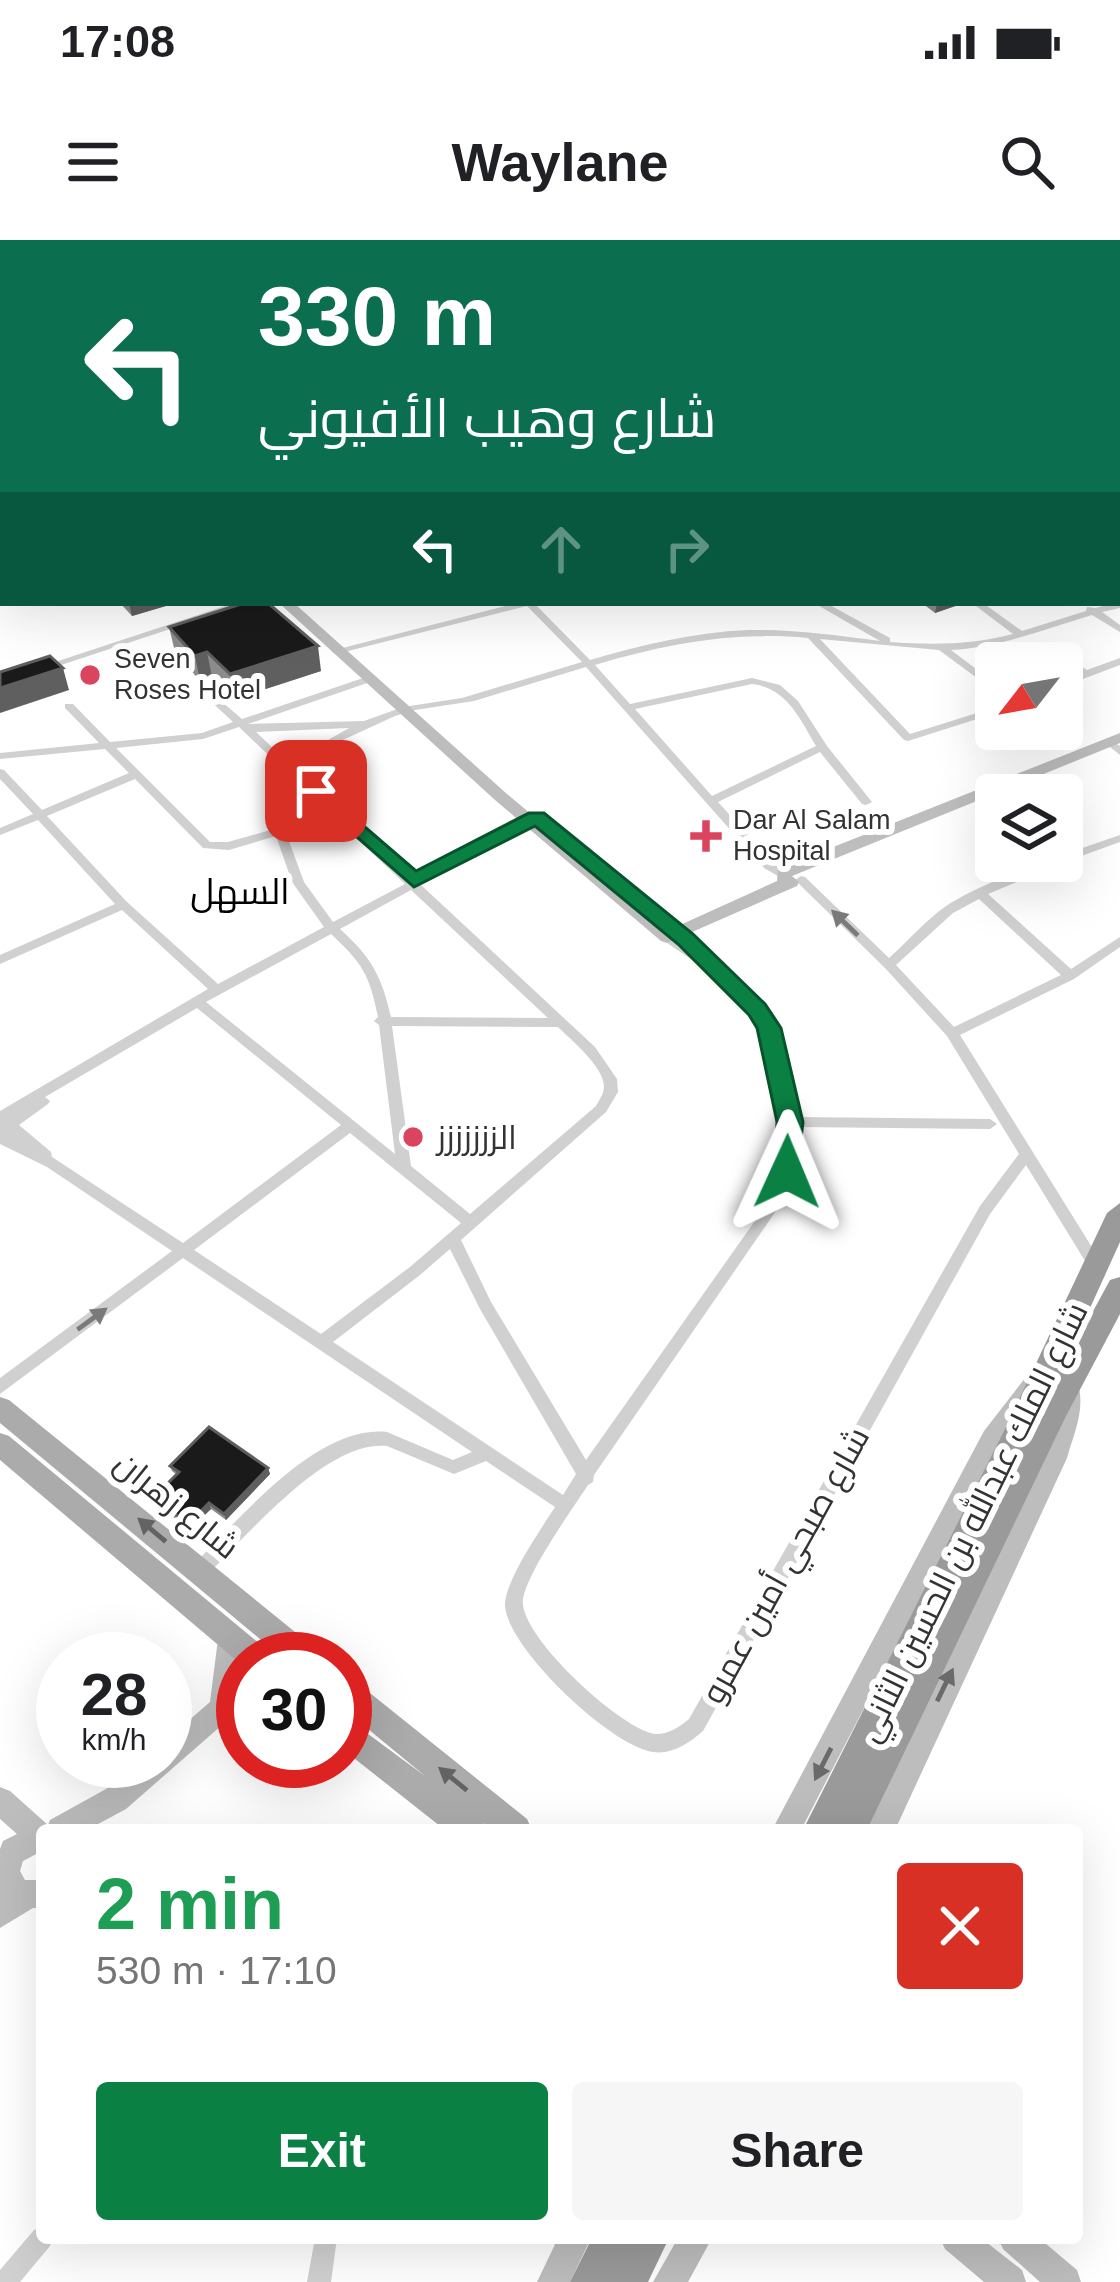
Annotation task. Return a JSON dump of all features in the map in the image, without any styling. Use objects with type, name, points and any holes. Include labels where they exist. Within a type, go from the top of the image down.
[{"type":"highway","name":"شارع الملك عبدالله بن الحسين الثاني","points":[[852,1824],[1057,1377],[1095,1265],[1120,1213]]},
{"type":"highway","name":"شارع الملك عبدالله بن الحسين الثاني","points":[[1057,1377],[1120,1288]]},
{"type":"highway","name":"شارع الملك عبدالله بن الحسين الثاني","points":[[824,1824],[1027,1440]]},
{"type":"highway","points":[[591,2282],[611,2244]]},
{"type":"highway","points":[[626,2282],[675,2251]]},
{"type":"main road","name":"شارع زهران","points":[[0,1408],[274,1632]]},
{"type":"main road","name":"شارع زهران","points":[[0,1444],[223,1632]]},
{"type":"main road","points":[[372,1713],[509,1824]]},
{"type":"main road","points":[[372,1754],[460,1824]]},
{"type":"street","points":[[22,674],[226,606]]},
{"type":"street","points":[[273,606],[297,617]]},
{"type":"street","points":[[288,606],[668,932],[875,833],[1116,744]]},
{"type":"street","points":[[336,651],[517,606]]},
{"type":"street","points":[[532,606],[629,707],[771,868],[792,876],[889,965],[952,1034],[1095,1265]]},
{"type":"street","points":[[825,606],[888,642]]},
{"type":"street","points":[[981,606],[1021,635]]},
{"type":"street","points":[[404,1166],[371,970],[302,889],[281,830],[278,799],[292,768],[405,709],[466,701],[587,662],[716,636],[748,632],[941,647],[990,644],[1087,607],[1120,629]]},
{"type":"street","points":[[813,638],[908,738],[975,717]]},
{"type":"street","points":[[941,647],[975,673]]},
{"type":"street","points":[[1083,675],[1120,662]]},
{"type":"street","points":[[248,727],[369,679]]},
{"type":"street","points":[[629,707],[724,686],[773,683],[785,691],[866,802]]},
{"type":"street","points":[[208,693],[563,1023],[602,1066],[611,1092],[601,1109],[453,1239],[322,1342]]},
{"type":"street","points":[[69,706],[207,847],[229,846],[340,814]]},
{"type":"street","points":[[0,756],[110,748],[248,727],[371,724]]},
{"type":"street","points":[[712,800],[822,747]]},
{"type":"street","points":[[0,772],[123,905],[217,990]]},
{"type":"street","points":[[0,832],[135,775]]},
{"type":"street","points":[[533,819],[197,1001],[2,1126],[565,1505]]},
{"type":"street","points":[[1083,852],[1120,838]]},
{"type":"street","points":[[889,965],[957,904],[1007,882]]},
{"type":"street","points":[[980,893],[1070,976]]},
{"type":"street","points":[[0,961],[123,905]]},
{"type":"street","name":"شارع صبحي أمين عمرو","points":[[668,932],[752,1004],[769,1028],[790,1122],[787,1172],[778,1196],[565,1505],[515,1588],[518,1621],[528,1640],[612,1722],[655,1746],[682,1738],[695,1724],[986,1210],[1028,1154]]},
{"type":"street","points":[[952,1034],[1070,976],[1120,941]]},
{"type":"street","points":[[197,1001],[471,1223]]},
{"type":"street","points":[[381,1022],[563,1023]]},
{"type":"street","points":[[790,1122],[990,1124]]},
{"type":"street","points":[[0,1387],[351,1125]]},
{"type":"street","points":[[453,1239],[485,1305],[587,1477]]},
{"type":"street","points":[[790,1824],[992,1438],[1057,1377],[1071,1405],[1060,1444],[883,1824]]},
{"type":"street","points":[[200,1570],[321,1458],[349,1441],[392,1440],[454,1467],[487,1453]]},
{"type":"street","points":[[192,1737],[216,1718]]},
{"type":"street","points":[[97,1824],[129,1788]]},
{"type":"street","points":[[67,1824],[116,1799]]},
{"type":"street","points":[[0,1801],[36,1826]]},
{"type":"street","points":[[36,1838],[21,1843],[3,1865],[10,1889],[36,1897]]},
{"type":"street","points":[[0,1914],[36,1897]]},
{"type":"street","points":[[5,2282],[37,2244]]},
{"type":"street","points":[[322,2277],[325,2244]]},
{"type":"street","points":[[553,2282],[572,2244]]},
{"type":"street","points":[[963,2244],[1010,2282]]},
{"type":"street","points":[[1021,2244],[1065,2282]]},
{"type":"building","points":[[235,606],[271,606],[318,646],[230,674],[207,652],[195,656],[169,627]]},
{"type":"building","points":[[50,656],[63,668],[0,688],[0,672]]},
{"type":"building","points":[[209,1427],[268,1468],[224,1514],[209,1503],[188,1524],[153,1498],[179,1472],[170,1466]]},
{"type":"place","name":"Seven Roses Hotel","points":[[90,675]]},
{"type":"place","name":"Dar Al Salam Hospital","points":[[706,836]]},
{"type":"place","name":"الززززززز","points":[[413,1137]]},
{"type":"district","name":"السهل","points":[[240,891]]},
{"type":"route","points":[[316,791],[414,880],[537,817],[686,939],[704,962],[757,1009],[769,1028],[790,1122],[787,1172]]}]
